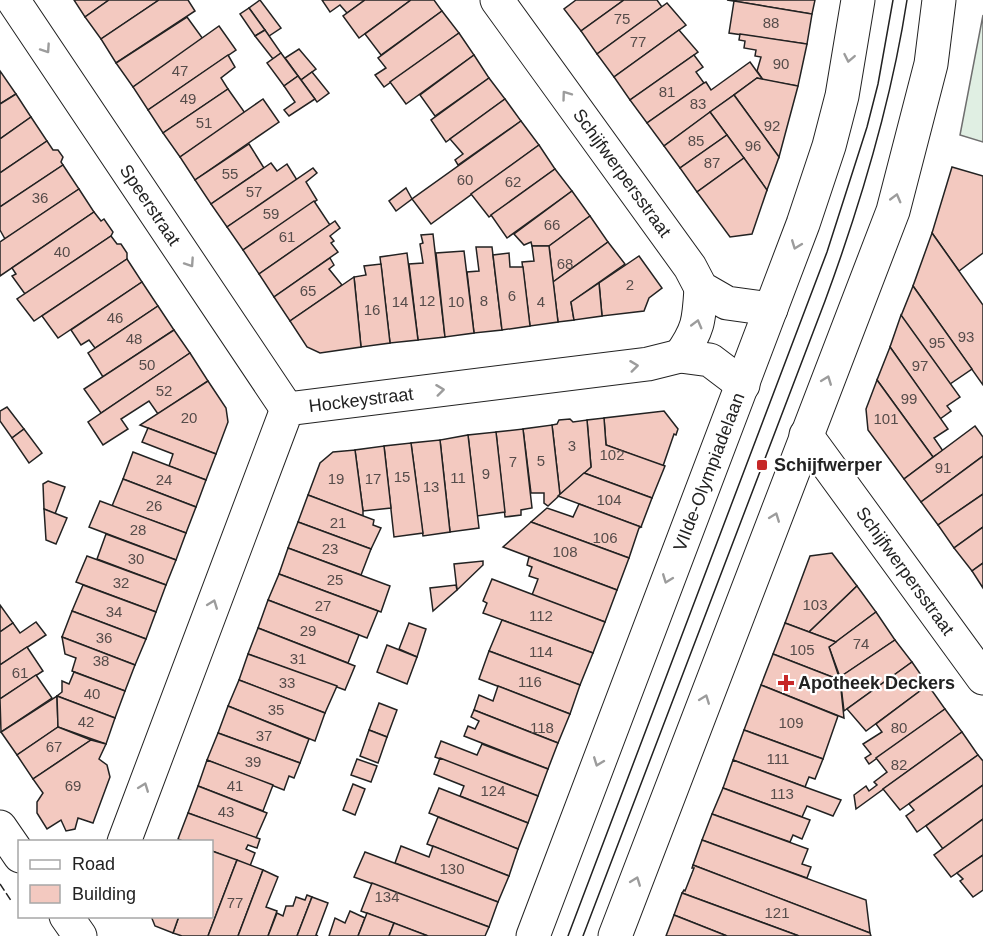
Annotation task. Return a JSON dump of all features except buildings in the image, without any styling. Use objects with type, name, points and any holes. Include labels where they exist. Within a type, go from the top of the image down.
[{"type":"street","name":"Speerstraat","points":[[14,0],[287,409]]},
{"type":"street","name":"Schijfwerpersstraat","points":[[496,0],[690,267],[701,288]]},
{"type":"street","name":"VIIde-Olympiadelaan","points":[[533,936],[803,225],[829,146],[842,96],[858,0]]},
{"type":"street","points":[[615,936],[893,211],[931,64],[939,0]]},
{"type":"street","points":[[680,356],[694,336],[700,316],[701,288],[727,303],[771,309]]},
{"type":"street","name":"Hockeystraat","points":[[125,840],[287,409],[648,364],[680,356],[710,360],[743,385]]},
{"type":"street","name":"Schijfwerpersstraat","points":[[806,435],[983,678]]},
{"type":"street","points":[[0,827],[18,853]]},
{"type":"green space","points":[[983,15],[983,142],[960,135]]},
{"type":"tram line","points":[[568,936],[827,252],[867,127],[878,84],[893,0]]},
{"type":"tram line","points":[[583,936],[838,264],[863,190],[884,115],[907,0]]},
{"type":"fence","points":[[0,884],[12,902]]},
{"type":"place","name":"Schijfwerper","points":[[762,465]]},
{"type":"place","name":"Apotheek Deckers","points":[[786,683]]}]
